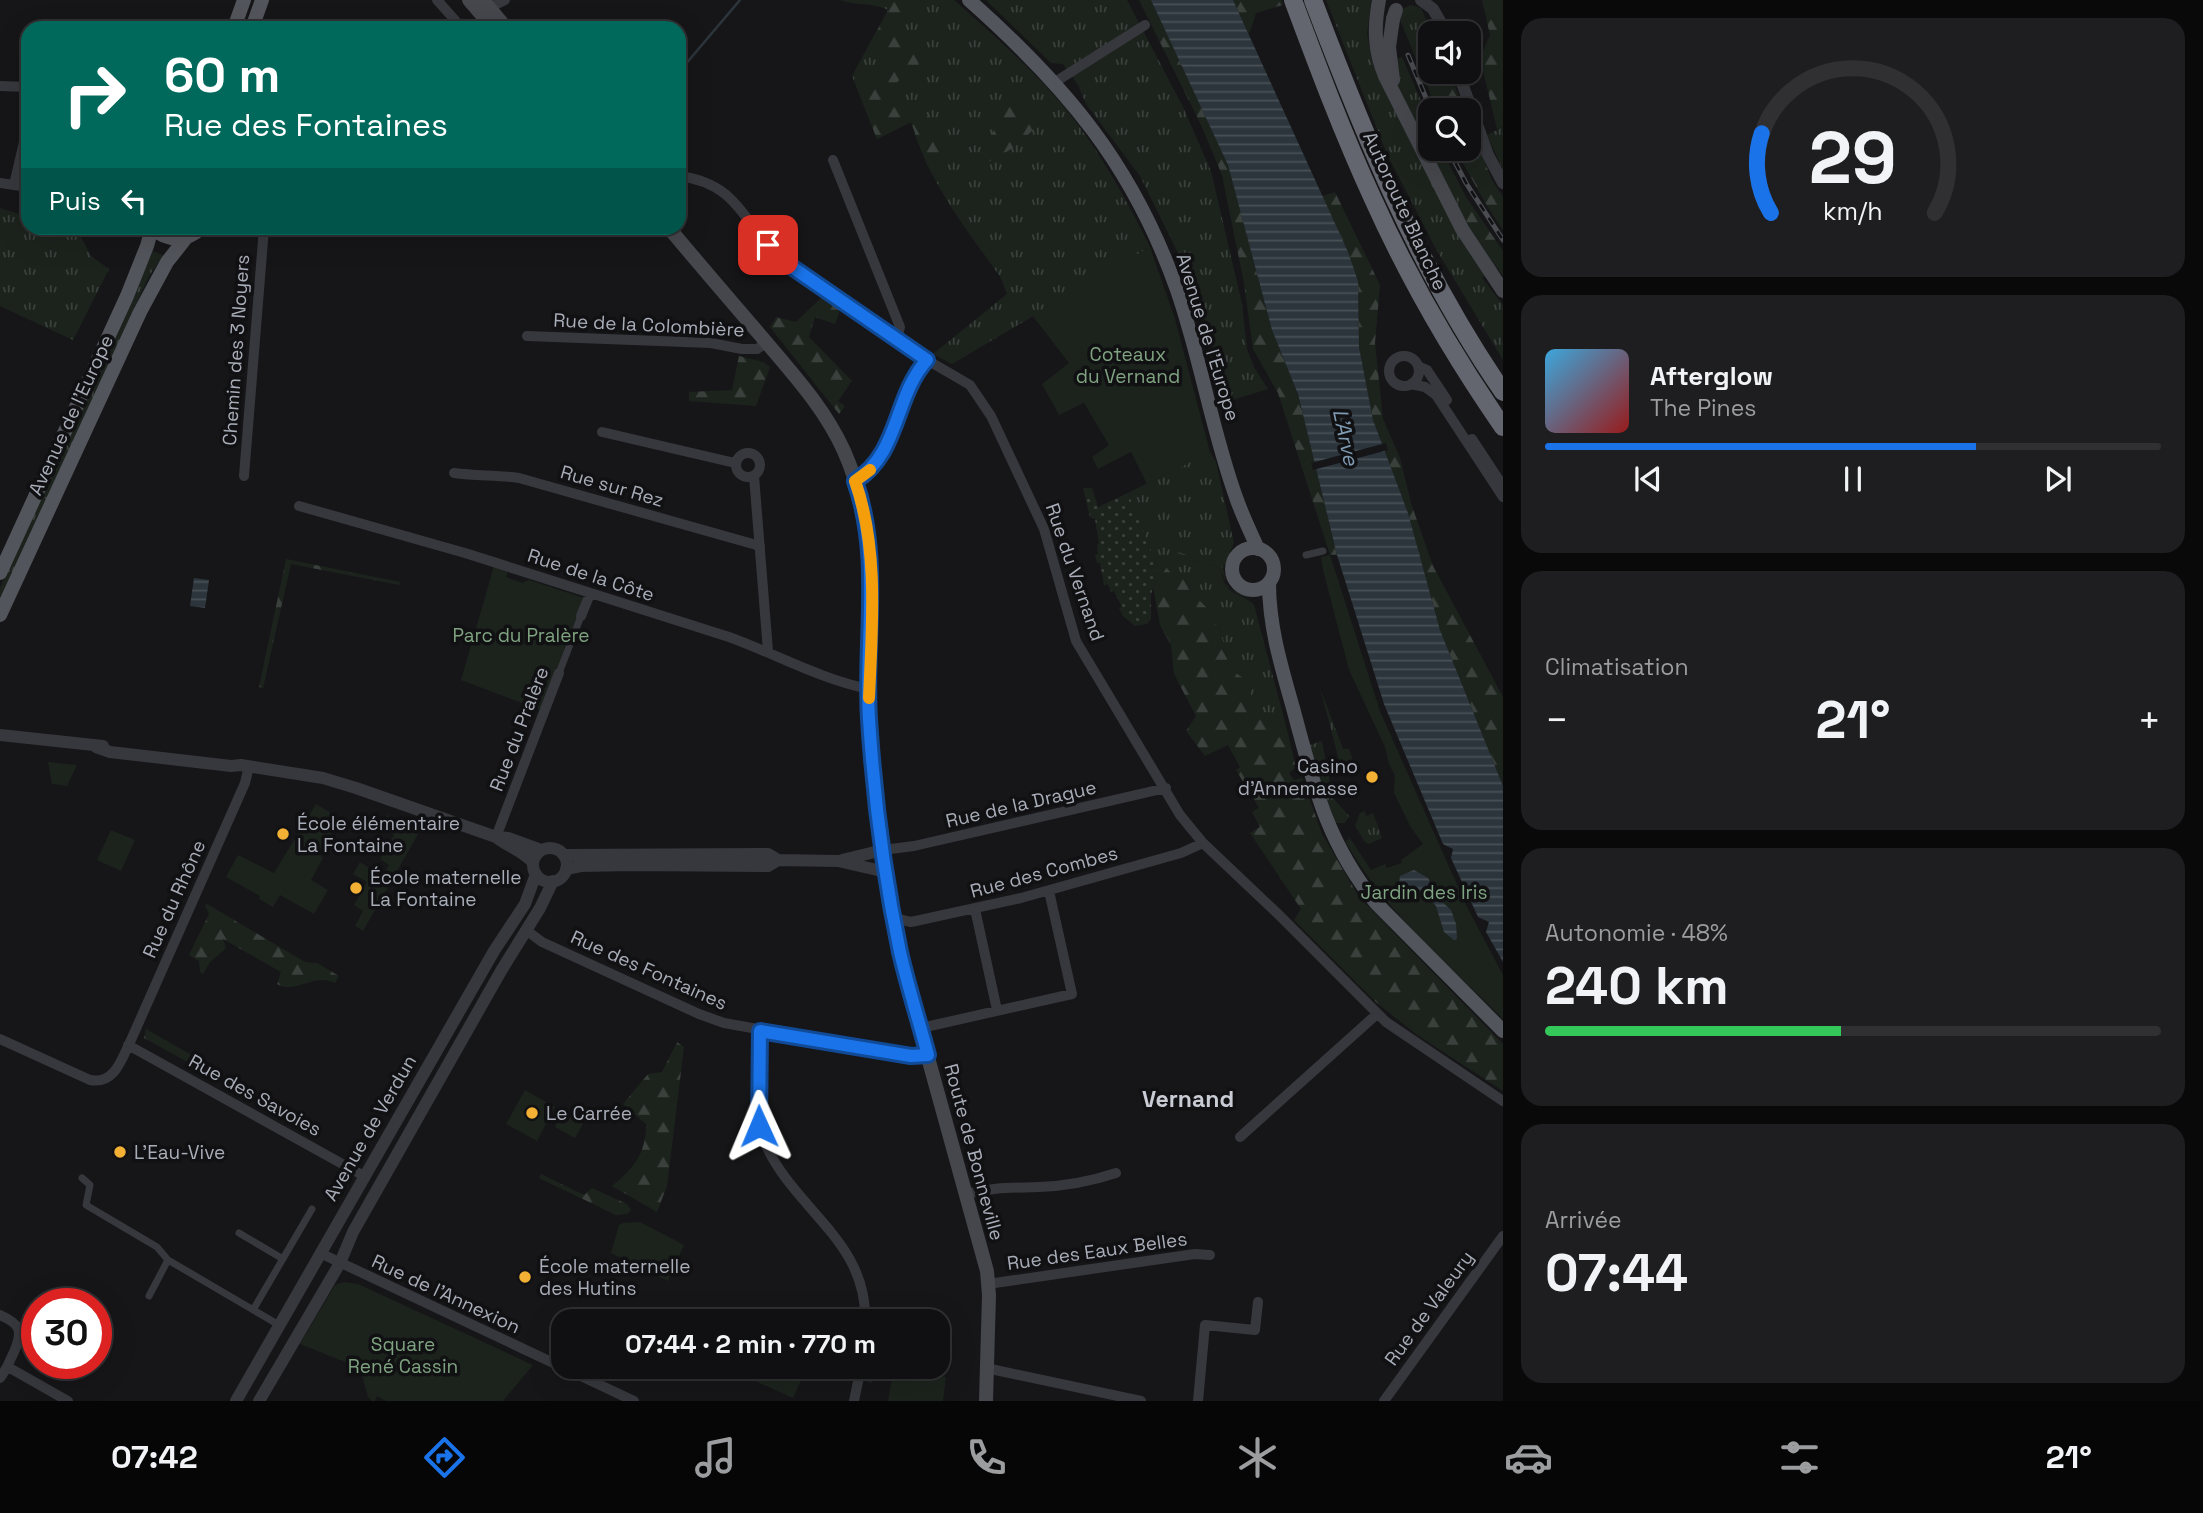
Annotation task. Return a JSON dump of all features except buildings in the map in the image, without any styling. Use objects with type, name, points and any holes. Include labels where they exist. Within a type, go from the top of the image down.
[{"type":"highway","name":"Autoroute Blanche","points":[[1293,0],[1374,202],[1412,279],[1447,341],[1503,427]]},
{"type":"highway","name":"Autoroute Blanche","points":[[1313,0],[1356,114],[1401,216],[1452,312],[1503,392]]},
{"type":"highway","points":[[1447,341],[1503,439]]},
{"type":"main road","points":[[236,21],[244,0]]},
{"type":"main road","points":[[254,21],[262,0]]},
{"type":"main road","points":[[469,0],[484,7],[499,21]]},
{"type":"main road","name":"Avenue de l'Europe","points":[[969,0],[1055,82],[1108,150],[1133,192],[1158,242],[1186,319],[1237,500],[1258,549]]},
{"type":"main road","points":[[1379,0],[1375,25],[1376,46],[1385,76],[1449,207],[1489,273],[1503,290]]},
{"type":"main road","points":[[1395,94],[1389,47],[1398,5]]},
{"type":"main road","name":"Avenue de l'Europe","points":[[0,573],[127,296],[150,235]]},
{"type":"main road","points":[[162,235],[167,238],[186,238]]},
{"type":"main road","name":"Avenue de l'Europe","points":[[0,615],[140,312],[167,262],[190,235]]},
{"type":"main road","name":"Route de Bonneville","points":[[675,235],[820,408],[837,436],[855,481],[866,519],[871,562],[869,689],[872,752],[883,850],[901,956],[967,1194],[988,1284],[986,1401]]},
{"type":"main road","name":"Avenue de l'Europe","points":[[1237,500],[1241,552]]},
{"type":"main road","points":[[1273,637],[1269,583],[1273,564],[1267,553],[1249,549],[1241,552],[1234,561],[1232,573],[1238,584],[1249,590],[1257,601],[1273,637],[1319,803],[1344,858],[1382,910],[1503,1031]]},
{"type":"main road","points":[[1249,590],[1260,589],[1269,583]]},
{"type":"street","points":[[438,0],[456,21]]},
{"type":"street","points":[[484,7],[505,0]]},
{"type":"street","points":[[1421,0],[1433,9],[1439,21]]},
{"type":"street","points":[[1438,0],[1444,21]]},
{"type":"street","points":[[1055,82],[1145,25]]},
{"type":"street","points":[[1462,84],[1488,155],[1503,183]]},
{"type":"street","points":[[0,86],[21,87]]},
{"type":"street","points":[[13,185],[21,153]]},
{"type":"street","points":[[833,160],[901,329],[897,339]]},
{"type":"street","name":"Rue du Vernand","points":[[686,177],[703,181],[726,193],[780,258],[927,360],[970,385],[990,416],[1044,529],[1076,641],[1180,815],[1203,843],[1377,1014],[1401,1034],[1503,1101]]},
{"type":"street","points":[[0,183],[21,186]]},
{"type":"street","name":"Chemin des 3 Noyers","points":[[244,476],[263,235]]},
{"type":"street","name":"Rue de la Colombière","points":[[527,336],[711,344],[742,349],[757,349],[766,343]]},
{"type":"street","points":[[1418,366],[1418,376],[1411,384],[1405,386],[1395,383],[1390,376],[1390,367],[1395,359],[1403,356],[1413,359],[1418,366],[1427,370],[1503,485]]},
{"type":"street","points":[[855,481],[871,469],[886,449],[915,375],[927,360]]},
{"type":"street","points":[[1411,384],[1425,387],[1437,395],[1503,497]]},
{"type":"street","points":[[601,432],[736,463]]},
{"type":"street","points":[[754,476],[740,475],[736,470],[736,463],[743,453],[755,455],[760,465],[754,476],[768,651]]},
{"type":"street","name":"Rue sur Rez","points":[[454,473],[519,478],[760,546]]},
{"type":"street","name":"Rue de la Côte","points":[[299,506],[465,553],[768,651],[815,672],[869,689]]},
{"type":"street","points":[[1306,555],[1323,551]]},
{"type":"street","name":"Rue du Pralère","points":[[496,837],[590,594]]},
{"type":"street","points":[[2,737],[227,760],[245,766],[323,778],[496,837],[523,842],[541,850],[553,848],[564,855],[768,854],[778,860],[838,861],[886,872]]},
{"type":"street","name":"Rue du Rhône","points":[[0,1039],[97,1081],[112,1075],[128,1045],[245,783],[245,766]]},
{"type":"street","name":"Rue de la Drague","points":[[883,850],[914,846],[1166,788]]},
{"type":"street","points":[[496,837],[510,849],[529,857],[544,880],[553,881],[562,876],[567,862],[564,855]]},
{"type":"street","name":"Rue des Combes","points":[[893,915],[911,922],[975,909],[1181,853],[1203,843]]},
{"type":"street","points":[[535,869],[535,857],[541,850]]},
{"type":"street","points":[[838,861],[883,850]]},
{"type":"street","points":[[566,869],[632,865],[768,866],[778,860]]},
{"type":"street","name":"Avenue de Verdun","points":[[236,1401],[494,951],[525,904],[535,869]]},
{"type":"street","name":"Avenue de Verdun","points":[[259,1401],[340,1263],[353,1232],[553,881]]},
{"type":"street","points":[[921,1028],[1072,994],[1049,891]]},
{"type":"street","points":[[975,909],[997,1010]]},
{"type":"street","name":"Rue des Fontaines","points":[[526,930],[541,942],[704,1016],[760,1031],[911,1056],[928,1055]]},
{"type":"street","points":[[1240,1137],[1377,1014]]},
{"type":"street","points":[[760,1031],[758,1112],[762,1134],[779,1167],[853,1264],[863,1290],[864,1309]]},
{"type":"street","name":"Rue des Savoies","points":[[128,1045],[364,1176]]},
{"type":"street","points":[[967,1194],[1008,1186],[1038,1187],[1076,1183],[1116,1173]]},
{"type":"street","points":[[82,1178],[90,1185],[86,1205],[157,1247],[168,1260],[279,1325]]},
{"type":"street","points":[[253,1310],[312,1209]]},
{"type":"street","points":[[239,1233],[283,1259]]},
{"type":"street","name":"Rue de Valeury","points":[[1384,1401],[1503,1236]]},
{"type":"street","name":"Rue de l'Annexion","points":[[320,1253],[634,1401]]},
{"type":"street","name":"Rue des Eaux Belles","points":[[988,1284],[1195,1254],[1210,1255]]},
{"type":"street","points":[[149,1296],[168,1260]]},
{"type":"street","points":[[1198,1401],[1205,1325],[1255,1331],[1258,1302]]},
{"type":"street","points":[[0,1315],[19,1329],[19,1341],[9,1367],[0,1378]]},
{"type":"street","points":[[9,1367],[68,1401]]},
{"type":"street","points":[[986,1368],[1141,1401]]},
{"type":"street","points":[[854,1401],[859,1379]]},
{"type":"green space","points":[[840,0],[954,0],[1020,60],[1065,109],[1108,170],[1150,247],[952,364],[933,354],[1007,294],[1001,278],[938,185],[911,122],[877,139],[852,76],[888,10]]},
{"type":"green space","points":[[885,0],[900,0],[902,16],[894,31],[917,49],[919,67],[897,82],[908,102],[929,116],[935,134],[944,140],[963,145],[928,167],[911,122],[877,139],[859,93],[871,74],[888,66],[890,52],[885,46],[869,45],[888,11]]},
{"type":"green space","points":[[986,0],[1127,0],[1183,107],[1211,171],[1242,304],[1247,349],[1255,369],[1268,389],[1220,404],[1185,267],[1140,176],[1086,104],[1078,85],[1063,64],[1051,63]]},
{"type":"green space","points":[[1139,0],[1151,0],[1228,165],[1272,330],[1298,394],[1337,555],[1330,555],[1278,393],[1253,349],[1244,283],[1222,175],[1202,127]]},
{"type":"green space","points":[[1233,0],[1281,0],[1283,5],[1256,13],[1249,34]]},
{"type":"green space","points":[[1326,0],[1371,0],[1367,34],[1374,68],[1402,57],[1420,98],[1418,161],[1447,161],[1466,197],[1457,203],[1497,268],[1482,278],[1503,305],[1503,360],[1436,249],[1387,154]]},
{"type":"green space","points":[[1482,0],[1503,0],[1503,127],[1497,129],[1481,62],[1490,35]]},
{"type":"green space","points":[[1410,5],[1421,8],[1427,21],[1418,21],[1418,64],[1400,20],[1403,9]]},
{"type":"green space","points":[[1426,84],[1454,84],[1460,98],[1432,98]]},
{"type":"green space","points":[[1027,100],[1036,112],[1037,125],[1015,146],[988,162],[984,146],[1012,101]]},
{"type":"green space","points":[[1503,127],[1503,170],[1487,135]]},
{"type":"green space","points":[[1481,153],[1492,180],[1503,197],[1503,230],[1462,161],[1481,161]]},
{"type":"green space","points":[[1335,192],[1380,285],[1375,343],[1383,419],[1400,458],[1411,503],[1433,566],[1503,697],[1503,786],[1440,630],[1408,513],[1373,420],[1359,347],[1358,280],[1322,196]]},
{"type":"green space","points":[[1466,197],[1503,251],[1503,276],[1456,203]]},
{"type":"green space","points":[[0,208],[21,215],[21,235],[80,235],[91,256],[109,269],[73,340],[0,306]]},
{"type":"green space","name":"Coteaux du Vernand","points":[[1150,247],[1175,319],[1210,452],[1147,484],[1131,452],[1098,469],[1092,457],[1109,445],[1084,403],[1059,415],[1042,384],[1069,363],[1032,315]]},
{"type":"green space","points":[[153,251],[163,255],[148,278],[0,602],[0,588]]},
{"type":"green space","points":[[824,295],[841,307],[835,324],[815,317],[809,337],[852,381],[838,401],[845,406],[839,414],[770,327],[776,317],[796,322]]},
{"type":"green space","points":[[739,356],[763,362],[770,367],[756,406],[689,401],[689,392],[732,390]]},
{"type":"green space","points":[[1210,452],[1216,462],[1234,543],[1223,568],[1187,557],[1221,569],[1229,589],[1254,605],[1285,722],[1261,721],[1250,693],[1249,682],[1230,669],[1212,613],[1194,595],[1184,578],[1166,570],[1153,587],[1158,568],[1128,493]]},
{"type":"green space","points":[[1083,488],[1092,488],[1098,507],[1128,493],[1158,568],[1151,595],[1151,618],[1147,624],[1135,626],[1123,616],[1119,608],[1122,607],[1114,591],[1111,592],[1108,584],[1104,585],[1100,563],[1097,563],[1095,555],[1098,554],[1099,544],[1095,519],[1090,517]]},
{"type":"green space","points":[[1178,552],[1223,568],[1226,582],[1221,569],[1178,553],[1167,569],[1184,578],[1194,595],[1212,613],[1230,669],[1249,682],[1250,693],[1261,720],[1285,722],[1296,767],[1289,773],[1294,780],[1302,778],[1322,834],[1359,897],[1503,1044],[1503,1091],[1416,1034],[1377,1003],[1294,920],[1301,909],[1250,833],[1260,827],[1252,812],[1259,808],[1236,770],[1240,767],[1228,745],[1205,756],[1186,731],[1196,716],[1174,674],[1171,645],[1160,625],[1153,587]]},
{"type":"green space","name":"Jardin des Iris","points":[[1330,555],[1380,711],[1467,907],[1503,975],[1503,1019],[1397,913],[1345,841],[1349,839],[1348,835],[1371,870],[1385,864],[1387,868],[1402,863],[1401,860],[1423,844],[1410,826],[1394,793],[1395,776],[1385,747],[1349,670],[1323,570],[1321,557]]},
{"type":"green space","points":[[286,559],[400,582],[399,585],[291,564],[263,688],[259,687]]},
{"type":"green space","name":"Parc du Pralère","points":[[494,566],[508,571],[506,577],[522,583],[529,580],[584,598],[541,710],[461,680]]},
{"type":"green space","points":[[1320,688],[1343,749],[1349,749],[1354,764],[1350,767],[1340,764]]},
{"type":"green space","points":[[1322,741],[1333,798],[1349,816],[1345,823],[1335,823],[1322,792],[1310,745]]},
{"type":"green space","points":[[48,762],[77,765],[67,786],[52,784]]},
{"type":"green space","points":[[316,804],[341,819],[320,855],[323,858],[311,880],[328,890],[314,914],[280,895],[273,907],[259,899],[260,896],[226,877],[238,855],[274,873]]},
{"type":"green space","points":[[1365,811],[1366,816],[1373,813],[1382,838],[1369,844],[1355,826],[1360,813]]},
{"type":"green space","points":[[387,815],[421,829],[363,931],[355,926],[363,911],[354,905],[367,882],[353,874],[360,862],[382,876],[389,865],[380,859],[394,835],[380,827]]},
{"type":"green space","points":[[111,830],[135,840],[121,871],[97,860]]},
{"type":"green space","points":[[207,904],[305,962],[317,963],[339,976],[335,983],[320,980],[284,987],[277,984],[281,972],[223,939],[226,948],[210,962],[203,974],[200,972],[199,961],[189,955],[209,914],[205,906]]},
{"type":"green space","points":[[146,1029],[216,1069],[213,1076],[144,1038]]},
{"type":"green space","points":[[677,1042],[684,1047],[667,1186],[657,1212],[612,1186],[637,1160],[644,1144],[646,1124],[623,1104],[648,1074],[662,1072]]},
{"type":"green space","name":"Le Carrée","points":[[525,1090],[555,1107],[537,1141],[506,1124]]},
{"type":"green space","points":[[561,1111],[583,1124],[575,1138],[555,1127]]},
{"type":"green space","points":[[541,1174],[584,1195],[592,1188],[627,1204],[631,1210],[627,1214],[616,1215],[539,1178]]},
{"type":"green space","points":[[640,1222],[684,1245],[668,1281],[611,1253],[619,1225]]},
{"type":"green space","name":"Square René Cassin","points":[[344,1282],[358,1284],[533,1365],[503,1401],[386,1401],[377,1396],[375,1401],[372,1401],[368,1397],[360,1368],[300,1344],[335,1285]]},
{"type":"green space","points":[[751,1379],[802,1379],[793,1398]]},
{"type":"green space","points":[[892,1379],[946,1379],[943,1401],[888,1401]]},
{"type":"water","name":"L'Arve","points":[[1151,0],[1233,0],[1348,252],[1358,281],[1359,347],[1373,420],[1408,513],[1440,630],[1503,786],[1503,962],[1486,932],[1489,922],[1478,917],[1451,858],[1453,849],[1443,844],[1384,704],[1337,555],[1298,394],[1272,330],[1228,165]]},
{"type":"water","points":[[194,578],[209,580],[205,608],[190,606]]},
{"type":"water","points":[[1414,870],[1428,878],[1439,899],[1451,910],[1457,939],[1454,940],[1444,932],[1436,906],[1422,891],[1408,891],[1399,885],[1400,876]]},
{"type":"pier","points":[[1386,443],[1388,450],[1313,470],[1311,463]]},
{"type":"waterway","points":[[686,64],[740,0]]},
{"type":"railway","points":[[1408,55],[1426,98]]},
{"type":"railway","points":[[1454,161],[1503,240]]},
{"type":"slow traffic","points":[[869,698],[871,562],[866,519],[855,481],[870,470]]},
{"type":"place","name":"Casino d'Annemasse","points":[[1372,777]]},
{"type":"place","name":"École élémentaire La Fontaine","points":[[283,834]]},
{"type":"place","name":"École maternelle La Fontaine","points":[[356,888]]},
{"type":"place","name":"Le Carrée","points":[[532,1113]]},
{"type":"place","name":"L'Eau-Vive","points":[[120,1152]]},
{"type":"place","name":"École maternelle des Hutins","points":[[525,1277]]},
{"type":"district","name":"Vernand","points":[[1188,1099]]},
{"type":"route","points":[[759,1126],[760,1031],[911,1056],[928,1055],[901,956],[874,782],[869,711],[871,562],[866,519],[855,481],[871,469],[886,449],[915,375],[927,360],[789,265],[768,245]]}]
